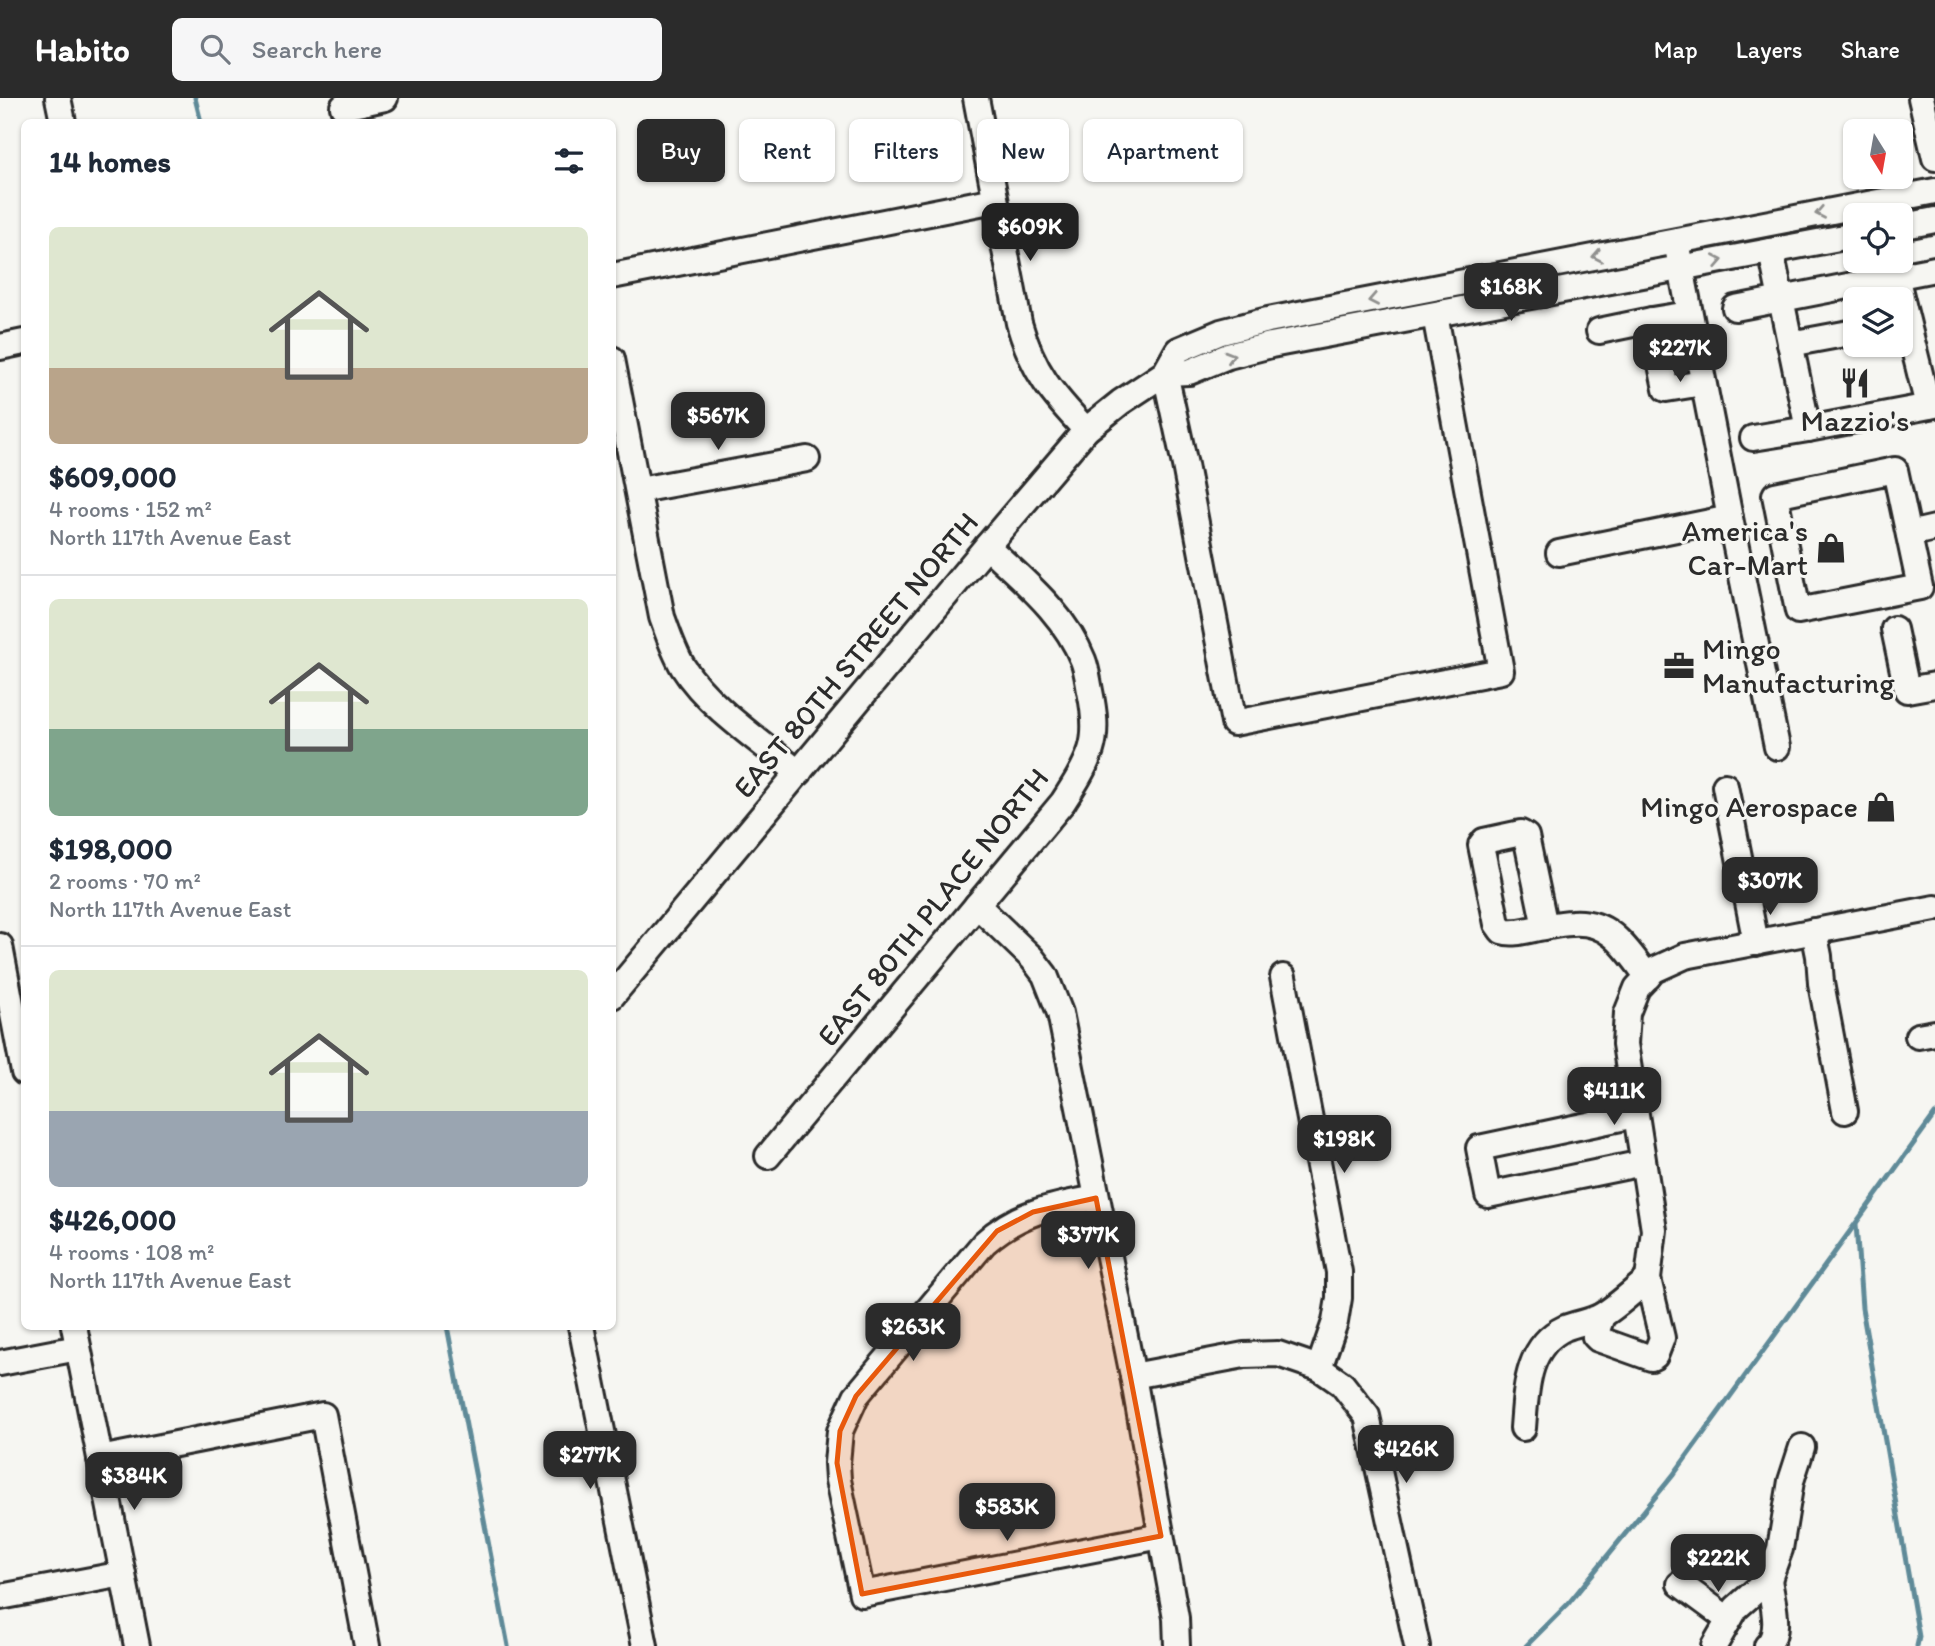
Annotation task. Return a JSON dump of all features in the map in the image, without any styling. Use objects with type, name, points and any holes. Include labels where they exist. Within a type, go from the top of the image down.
[{"type":"street","points":[[58,98],[62,119]]},
{"type":"street","points":[[343,109],[385,98]]},
{"type":"street","points":[[976,98],[1026,347],[1046,384],[1086,430]]},
{"type":"street","points":[[1921,98],[1935,158]]},
{"type":"street","name":"EAST 80TH STREET NORTH","points":[[616,984],[799,774],[986,546],[1086,430],[1121,402],[1165,373],[1178,350],[1221,332],[1268,320],[1935,191]]},
{"type":"street","points":[[616,275],[995,200]]},
{"type":"street","points":[[1913,224],[1935,220]]},
{"type":"street","name":"EAST 80TH STREET NORTH","points":[[1165,373],[1189,372],[1228,356],[1271,345],[1843,237]]},
{"type":"street","points":[[1676,241],[1777,747]]},
{"type":"street","points":[[1771,251],[1808,429]]},
{"type":"street","points":[[1735,308],[1935,269]]},
{"type":"street","points":[[1896,276],[1898,287]]},
{"type":"street","points":[[1599,331],[1689,314]]},
{"type":"street","points":[[1165,373],[1234,723],[1501,671],[1435,315]]},
{"type":"street","points":[[1652,320],[1666,389],[1703,383]]},
{"type":"street","points":[[1790,344],[1843,334]]},
{"type":"street","points":[[0,347],[21,343]]},
{"type":"street","points":[[1754,438],[1932,405],[1913,349]]},
{"type":"street","points":[[616,378],[662,617],[672,645],[683,666],[709,699],[799,774]]},
{"type":"street","points":[[639,490],[807,459]]},
{"type":"street","points":[[1895,470],[1909,534],[1920,587],[1798,611],[1775,495],[1895,470]]},
{"type":"street","points":[[1559,553],[1730,518]]},
{"type":"street","points":[[1909,534],[1935,528]]},
{"type":"street","name":"EAST 80TH PLACE NORTH","points":[[768,1156],[1063,802],[1092,748],[1095,726],[1084,662],[1066,626],[1048,605],[986,546]]},
{"type":"street","points":[[1894,629],[1907,690],[1935,685]]},
{"type":"street","points":[[1725,786],[1756,943]]},
{"type":"street","points":[[977,905],[1032,958],[1045,975],[1065,1034],[1133,1376],[1176,1618],[1177,1646]]},
{"type":"street","points":[[1602,1316],[1595,1336],[1598,1339],[1651,1358],[1655,1356],[1662,1338],[1648,1279],[1654,1230],[1625,1045],[1627,1013],[1642,983],[1654,970],[1685,956],[1935,908]]},
{"type":"street","points":[[1545,927],[1573,922],[1592,924],[1608,930],[1621,943],[1642,983]]},
{"type":"street","points":[[1814,931],[1845,1111]]},
{"type":"street","points":[[0,946],[17,996],[21,1039]]},
{"type":"street","points":[[1283,978],[1339,1272],[1335,1322],[1319,1368]]},
{"type":"street","points":[[1635,1115],[1479,1148],[1488,1195],[1643,1163]]},
{"type":"street","points":[[1096,1198],[1032,1212],[997,1231],[984,1243],[856,1396],[840,1431],[836,1463],[838,1480],[862,1594],[1161,1536]]},
{"type":"street","points":[[1523,1427],[1527,1381],[1543,1345],[1564,1329],[1602,1316],[1648,1279]]},
{"type":"street","points":[[582,1330],[645,1646]]},
{"type":"street","points":[[0,1363],[76,1337],[137,1646]]},
{"type":"street","points":[[1133,1376],[1244,1355],[1278,1354],[1319,1368],[1342,1384],[1367,1416],[1417,1646]]},
{"type":"street","points":[[100,1459],[323,1415],[367,1646]]},
{"type":"street","points":[[1766,1646],[1771,1642],[1775,1625],[1769,1579],[1780,1549],[1791,1481],[1802,1447]]},
{"type":"street","points":[[0,1597],[123,1574]]},
{"type":"street","points":[[1714,1646],[1736,1608],[1769,1579]]},
{"type":"street","points":[[1680,1584],[1729,1620]]},
{"type":"highlighted area","points":[[1096,1198],[1161,1536],[862,1594],[837,1463],[840,1431],[856,1396],[997,1231],[1033,1212]]},
{"type":"waterway","points":[[195,98],[200,119]]},
{"type":"waterway","points":[[1526,1646],[1568,1604],[1674,1474],[1935,1114]]},
{"type":"waterway","points":[[1856,1224],[1862,1308],[1919,1637],[1917,1646]]},
{"type":"waterway","points":[[448,1330],[508,1646]]},
{"type":"place","name":"Mazzio's","points":[[1855,383]]},
{"type":"place","name":"America's Car-Mart","points":[[1831,548]]},
{"type":"place","name":"Mingo Manufacturing","points":[[1679,666]]},
{"type":"place","name":"Mingo Aerospace","points":[[1881,807]]}]
